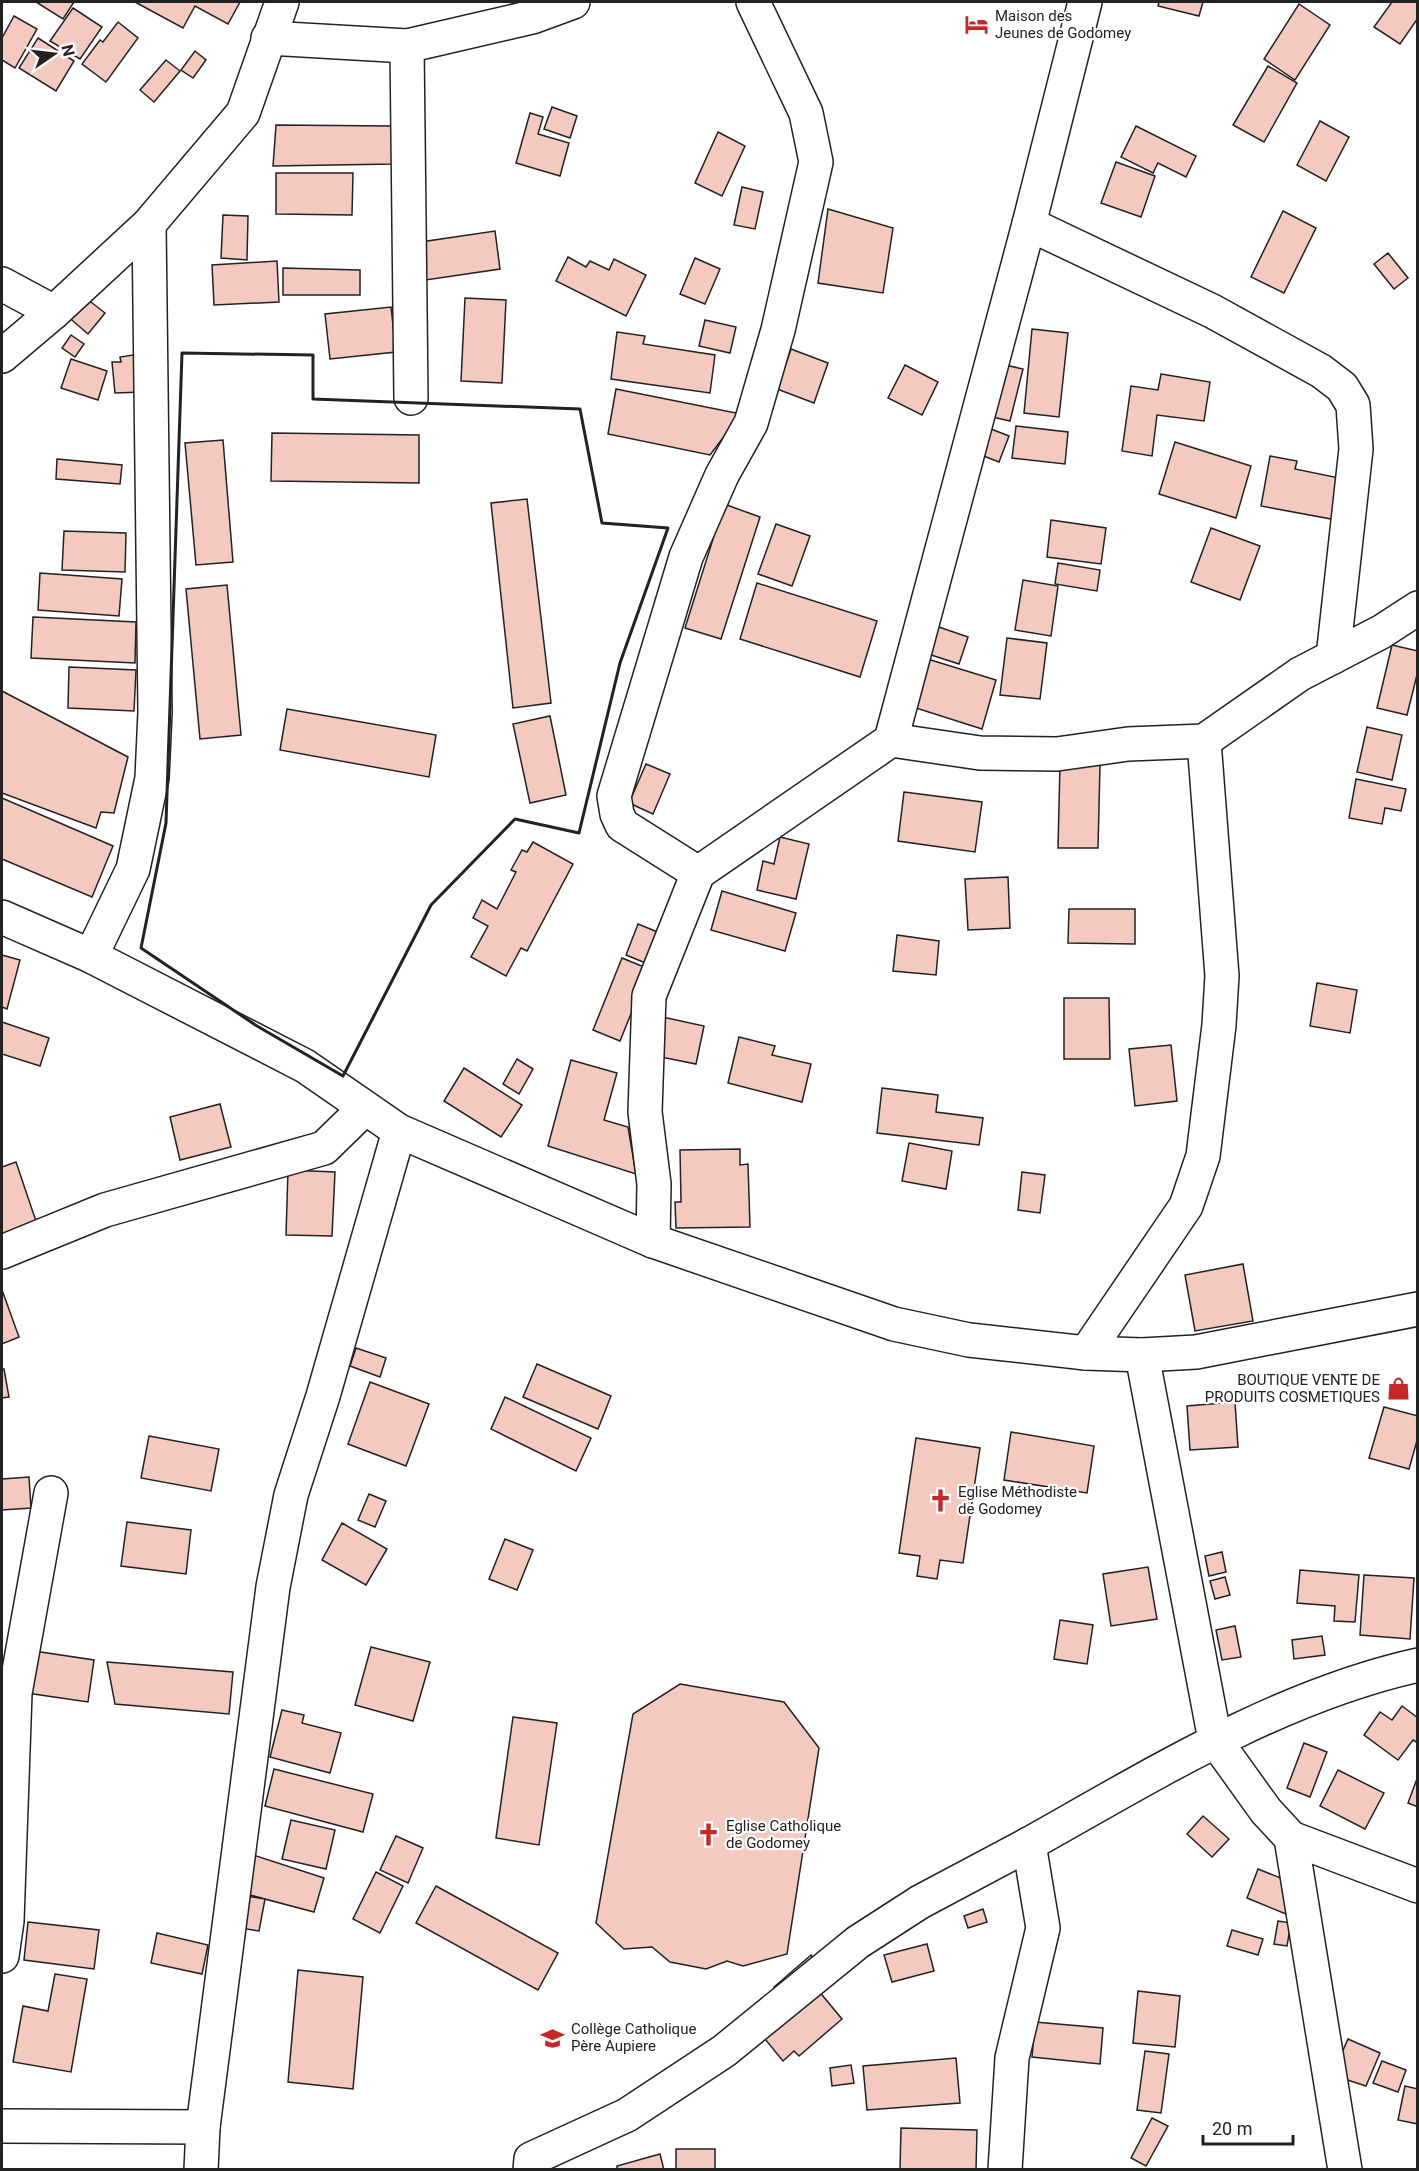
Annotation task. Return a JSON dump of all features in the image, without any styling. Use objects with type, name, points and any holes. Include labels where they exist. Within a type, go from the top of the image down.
[{"type":"street","points":[[2,356],[54,312],[149,224],[243,113],[282,2]]},
{"type":"street","points":[[268,38],[407,46],[532,17],[573,2]]},
{"type":"street","points":[[698,873],[622,825],[616,814],[614,796],[686,557],[722,475],[751,423],[778,330],[816,162],[806,113],[753,2]]},
{"type":"street","points":[[653,1241],[654,1184],[645,1112],[649,996],[698,873],[891,740],[1029,224],[1084,2]]},
{"type":"street","points":[[407,46],[411,398]]},
{"type":"street","points":[[91,956],[133,869],[152,778],[155,712],[149,224]]},
{"type":"street","points":[[1029,224],[1212,311],[1321,371],[1342,387],[1353,405],[1356,449],[1333,657]]},
{"type":"street","points":[[2,284],[54,312]]},
{"type":"street","points":[[891,740],[980,753],[1057,753],[1128,744],[1204,741],[1300,674],[1381,632],[1418,609]]},
{"type":"street","points":[[1086,1353],[1186,1206],[1203,1156],[1219,1025],[1222,976],[1204,741]]},
{"type":"street","points":[[2,917],[91,956],[305,1066],[399,1131],[653,1241],[894,1324],[969,1340],[1086,1353],[1143,1355],[1196,1352],[1418,1309]]},
{"type":"street","points":[[2,1252],[105,1210],[324,1148],[365,1108]]},
{"type":"street","points":[[201,2169],[203,2127],[273,1587],[291,1495],[323,1396],[399,1131]]},
{"type":"street","points":[[1143,1355],[1215,1740],[1266,1811],[1291,1838],[1418,1886]]},
{"type":"street","points":[[2,1956],[7,1921],[8,1693],[51,1492]]},
{"type":"street","points":[[522,2166],[627,2115],[724,2051],[858,1942],[920,1902],[1215,1740],[1316,1698],[1418,1665]]},
{"type":"street","points":[[1291,1838],[1345,2169]]},
{"type":"street","points":[[1005,2169],[1012,2058],[1043,1928],[1029,1844]]},
{"type":"street","points":[[2,2126],[203,2127]]},
{"type":"building","points":[[36,2],[74,2],[63,19]]},
{"type":"building","points":[[135,2],[240,2],[228,24],[195,6],[183,28]]},
{"type":"building","points":[[1159,2],[1203,2],[1199,16],[1158,6]]},
{"type":"building","points":[[1392,2],[1418,2],[1418,18],[1400,44],[1374,27]]},
{"type":"building","points":[[1299,4],[1330,25],[1295,80],[1264,59]]},
{"type":"building","points":[[73,8],[102,27],[80,59],[50,41]]},
{"type":"building","points":[[14,16],[37,29],[15,68],[2,60],[2,38]]},
{"type":"building","points":[[118,22],[138,38],[106,82],[82,64],[100,40],[103,42]]},
{"type":"building","points":[[38,38],[74,61],[56,91],[19,68]]},
{"type":"building","points":[[195,51],[206,60],[193,78],[181,70]]},
{"type":"building","points":[[166,60],[180,71],[154,102],[140,90]]},
{"type":"building","points":[[1268,66],[1297,83],[1264,142],[1233,125]]},
{"type":"building","points":[[552,107],[577,116],[570,138],[544,129]]},
{"type":"building","points":[[530,113],[543,117],[538,134],[569,143],[560,176],[516,163]]},
{"type":"building","points":[[1320,121],[1349,137],[1326,181],[1297,165]]},
{"type":"building","points":[[276,125],[393,126],[394,164],[273,166]]},
{"type":"building","points":[[1136,126],[1196,156],[1186,177],[1158,163],[1153,173],[1121,157]]},
{"type":"building","points":[[718,132],[745,146],[722,196],[695,183]]},
{"type":"building","points":[[1116,162],[1155,176],[1141,217],[1101,203]]},
{"type":"building","points":[[276,173],[353,173],[352,215],[276,214]]},
{"type":"building","points":[[742,187],[763,192],[755,229],[734,225]]},
{"type":"building","points":[[828,209],[893,228],[883,293],[818,283]]},
{"type":"building","points":[[1283,211],[1316,228],[1284,293],[1251,277]]},
{"type":"building","points":[[223,215],[248,216],[247,260],[221,258]]},
{"type":"building","points":[[495,231],[500,269],[419,281],[414,243]]},
{"type":"building","points":[[1388,253],[1408,278],[1394,289],[1374,264]]},
{"type":"building","points":[[568,257],[586,267],[590,261],[609,270],[614,259],[646,275],[626,316],[556,281]]},
{"type":"building","points":[[695,258],[720,269],[705,304],[680,294]]},
{"type":"building","points":[[277,261],[279,302],[214,305],[212,265]]},
{"type":"building","points":[[283,268],[360,270],[360,295],[283,295]]},
{"type":"building","points":[[82,295],[105,313],[88,334],[66,315]]},
{"type":"building","points":[[465,298],[506,300],[502,383],[461,381]]},
{"type":"building","points":[[391,307],[396,352],[330,359],[325,314]]},
{"type":"building","points":[[705,320],[736,327],[730,353],[699,346]]},
{"type":"building","points":[[1032,329],[1068,333],[1059,417],[1024,413]]},
{"type":"building","points":[[617,332],[645,336],[643,344],[715,355],[710,393],[611,379]]},
{"type":"building","points":[[71,335],[84,344],[75,357],[62,348]]},
{"type":"building","points":[[791,349],[828,363],[814,403],[777,389]]},
{"type":"building","points":[[139,354],[142,392],[115,393],[112,362],[121,362],[120,357]]},
{"type":"building","points":[[71,359],[107,371],[98,400],[61,388]]},
{"type":"building","points":[[1001,364],[1023,369],[1010,421],[988,416]]},
{"type":"building","points":[[905,365],[938,382],[922,415],[888,398]]},
{"type":"building","points":[[1161,374],[1210,382],[1204,421],[1157,415],[1152,456],[1122,451],[1131,386],[1158,390]]},
{"type":"building","points":[[616,389],[741,414],[710,455],[608,434]]},
{"type":"building","points":[[1016,426],[1068,432],[1065,464],[1012,458]]},
{"type":"building","points":[[986,427],[1009,436],[999,462],[976,453]]},
{"type":"building","points":[[272,433],[419,435],[419,483],[271,481]]},
{"type":"building","points":[[223,440],[233,562],[196,565],[185,443]]},
{"type":"building","points":[[1175,442],[1251,466],[1236,518],[1159,494]]},
{"type":"building","points":[[1270,456],[1297,461],[1295,469],[1349,480],[1342,521],[1261,506]]},
{"type":"building","points":[[57,459],[122,465],[120,484],[56,479]]},
{"type":"building","points":[[527,499],[551,703],[513,708],[491,503]]},
{"type":"building","points":[[724,504],[760,517],[721,639],[685,628]]},
{"type":"building","points":[[1051,520],[1106,528],[1101,564],[1047,557]]},
{"type":"building","points":[[776,524],[810,536],[792,586],[758,574]]},
{"type":"building","points":[[1211,528],[1260,546],[1240,600],[1191,582]]},
{"type":"building","points":[[64,531],[126,533],[125,572],[62,570]]},
{"type":"building","points":[[1058,563],[1100,570],[1097,591],[1055,584]]},
{"type":"building","points":[[40,573],[122,579],[119,616],[38,610]]},
{"type":"building","points":[[1023,580],[1058,586],[1051,636],[1015,630]]},
{"type":"building","points":[[757,583],[877,621],[860,677],[740,639]]},
{"type":"building","points":[[227,585],[241,735],[200,739],[186,589]]},
{"type":"building","points":[[33,617],[136,622],[135,663],[31,658]]},
{"type":"building","points":[[933,625],[968,637],[959,664],[925,653]]},
{"type":"building","points":[[1007,638],[1047,643],[1040,699],[1000,695]]},
{"type":"building","points":[[1392,645],[1418,651],[1418,671],[1407,715],[1377,708]]},
{"type":"building","points":[[921,657],[996,680],[982,729],[916,708]]},
{"type":"building","points":[[69,667],[136,670],[134,711],[68,708]]},
{"type":"building","points":[[2,691],[128,757],[114,813],[101,812],[96,828],[2,793]]},
{"type":"building","points":[[287,709],[436,735],[429,777],[280,750]]},
{"type":"building","points":[[550,716],[566,795],[530,803],[513,724]]},
{"type":"building","points":[[1367,727],[1402,735],[1392,780],[1357,772]]},
{"type":"building","points":[[646,764],[670,774],[653,814],[629,803]]},
{"type":"building","points":[[1060,764],[1100,765],[1098,848],[1058,848]]},
{"type":"building","points":[[1356,779],[1406,789],[1401,811],[1385,808],[1382,824],[1349,818]]},
{"type":"building","points":[[904,792],[982,802],[975,852],[898,841]]},
{"type":"building","points":[[2,798],[113,846],[92,897],[2,859]]},
{"type":"building","points":[[780,837],[809,844],[796,899],[757,890],[763,861],[774,864]]},
{"type":"building","points":[[533,842],[573,864],[527,951],[521,948],[506,976],[471,957],[488,926],[473,918],[482,900],[497,909],[516,872],[511,870],[522,850],[527,852]]},
{"type":"building","points":[[1008,877],[1010,928],[968,930],[965,879]]},
{"type":"building","points":[[722,891],[796,913],[785,951],[711,930]]},
{"type":"building","points":[[1069,909],[1135,909],[1135,944],[1068,943]]},
{"type":"building","points":[[638,924],[660,933],[648,964],[626,955]]},
{"type":"building","points":[[897,935],[939,941],[936,975],[893,971]]},
{"type":"building","points":[[2,955],[20,960],[7,1009],[2,1007]]},
{"type":"building","points":[[622,958],[649,969],[620,1041],[593,1030]]},
{"type":"building","points":[[1317,983],[1357,990],[1350,1033],[1310,1026]]},
{"type":"building","points":[[1064,998],[1109,998],[1110,1059],[1064,1059]]},
{"type":"building","points":[[658,1016],[704,1026],[696,1064],[651,1055]]},
{"type":"building","points":[[2,1022],[49,1038],[40,1066],[2,1054]]},
{"type":"building","points":[[739,1037],[775,1046],[772,1055],[811,1064],[802,1102],[728,1083]]},
{"type":"building","points":[[1171,1045],[1177,1101],[1135,1106],[1129,1049]]},
{"type":"building","points":[[517,1059],[533,1069],[519,1094],[503,1084]]},
{"type":"building","points":[[571,1060],[617,1073],[604,1120],[628,1127],[636,1174],[548,1146]]},
{"type":"building","points":[[464,1068],[522,1105],[501,1137],[444,1101]]},
{"type":"building","points":[[882,1088],[938,1095],[936,1112],[983,1118],[979,1145],[877,1133]]},
{"type":"building","points":[[220,1104],[231,1147],[180,1160],[170,1117]]},
{"type":"building","points":[[909,1143],[952,1151],[946,1189],[902,1181]]},
{"type":"building","points":[[740,1149],[740,1165],[748,1164],[750,1227],[676,1228],[675,1202],[681,1202],[680,1150]]},
{"type":"building","points":[[16,1162],[40,1233],[5,1245],[2,1234],[2,1167]]},
{"type":"building","points":[[288,1170],[335,1172],[332,1236],[286,1235]]},
{"type":"building","points":[[1022,1172],[1045,1175],[1040,1213],[1018,1210]]},
{"type":"building","points":[[1243,1264],[1253,1321],[1195,1331],[1185,1275]]},
{"type":"building","points":[[2,1290],[19,1337],[2,1344]]},
{"type":"building","points":[[356,1348],[386,1358],[380,1377],[350,1366]]},
{"type":"building","points":[[537,1364],[611,1396],[598,1429],[523,1397]]},
{"type":"building","points":[[2,1369],[4,1369],[9,1397],[2,1398]]},
{"type":"building","points":[[370,1382],[429,1404],[406,1466],[348,1444]]},
{"type":"building","points":[[505,1397],[591,1438],[576,1471],[491,1429]]},
{"type":"building","points":[[1235,1402],[1238,1447],[1190,1450],[1187,1406]]},
{"type":"building","points":[[1384,1407],[1418,1416],[1418,1437],[1409,1469],[1369,1458]]},
{"type":"building","points":[[1011,1432],[1094,1446],[1087,1493],[1004,1480]]},
{"type":"building","points":[[149,1436],[219,1449],[211,1491],[141,1478]]},
{"type":"building","name":"Eglise Méthodiste de Godomey","points":[[916,1438],[980,1448],[963,1563],[940,1560],[937,1579],[917,1576],[920,1556],[899,1553]]},
{"type":"building","points":[[29,1477],[31,1508],[2,1510],[2,1479]]},
{"type":"building","points":[[369,1494],[386,1501],[375,1527],[358,1520]]},
{"type":"building","points":[[127,1522],[191,1530],[186,1574],[121,1566]]},
{"type":"building","points":[[342,1523],[387,1549],[366,1585],[322,1560]]},
{"type":"building","points":[[505,1539],[533,1550],[517,1590],[489,1579]]},
{"type":"building","points":[[1222,1552],[1226,1572],[1209,1576],[1205,1556]]},
{"type":"building","points":[[1148,1567],[1157,1619],[1111,1626],[1103,1574]]},
{"type":"building","points":[[1300,1570],[1359,1575],[1355,1622],[1334,1621],[1335,1606],[1297,1603]]},
{"type":"building","points":[[1364,1575],[1414,1578],[1410,1639],[1360,1635]]},
{"type":"building","points":[[1225,1577],[1230,1595],[1215,1599],[1210,1581]]},
{"type":"building","points":[[1060,1620],[1093,1625],[1087,1664],[1054,1659]]},
{"type":"building","points":[[1235,1626],[1241,1657],[1222,1660],[1216,1630]]},
{"type":"building","points":[[1322,1636],[1325,1655],[1294,1659],[1292,1640]]},
{"type":"building","points":[[371,1647],[430,1662],[413,1721],[355,1705]]},
{"type":"building","points":[[34,1651],[94,1660],[88,1702],[27,1693]]},
{"type":"building","points":[[107,1662],[233,1672],[229,1714],[115,1704]]},
{"type":"building","name":"Eglise Catholique de Godomey","points":[[680,1684],[784,1702],[819,1748],[787,1954],[743,1966],[727,1961],[706,1969],[670,1962],[652,1947],[624,1949],[596,1923],[633,1714]]},
{"type":"building","points":[[1402,1706],[1418,1718],[1418,1743],[1413,1740],[1398,1760],[1364,1735],[1380,1712],[1392,1720]]},
{"type":"building","points":[[282,1710],[304,1715],[302,1723],[341,1733],[330,1773],[270,1757]]},
{"type":"building","points":[[513,1717],[557,1723],[539,1845],[496,1838]]},
{"type":"building","points":[[1304,1743],[1327,1752],[1310,1797],[1287,1788]]},
{"type":"building","points":[[274,1769],[373,1794],[363,1832],[265,1806]]},
{"type":"building","points":[[1338,1770],[1384,1793],[1365,1829],[1320,1806]]},
{"type":"building","points":[[1418,1776],[1418,1807],[1408,1803]]},
{"type":"building","points":[[1203,1816],[1229,1839],[1212,1857],[1187,1834]]},
{"type":"building","points":[[291,1820],[335,1830],[326,1869],[282,1859]]},
{"type":"building","points":[[396,1836],[423,1848],[408,1883],[380,1870]]},
{"type":"building","points":[[250,1854],[324,1878],[314,1912],[246,1894]]},
{"type":"building","points":[[1258,1869],[1298,1885],[1286,1914],[1247,1898]]},
{"type":"building","points":[[376,1872],[403,1886],[380,1933],[353,1919]]},
{"type":"building","points":[[436,1886],[558,1953],[538,1990],[416,1923]]},
{"type":"building","points":[[246,1896],[265,1899],[259,1931],[240,1928]]},
{"type":"building","points":[[983,1909],[987,1922],[968,1928],[964,1916]]},
{"type":"building","points":[[1278,1921],[1291,1923],[1287,1946],[1274,1944]]},
{"type":"building","points":[[28,1922],[99,1930],[94,1969],[24,1960]]},
{"type":"building","points":[[1232,1930],[1263,1939],[1258,1955],[1227,1946]]},
{"type":"building","points":[[157,1933],[208,1945],[202,1974],[151,1963]]},
{"type":"building","points":[[927,1944],[934,1971],[892,1982],[884,1955]]},
{"type":"building","points":[[811,1955],[820,1967],[783,1998],[774,1987]]},
{"type":"building","points":[[298,1970],[363,1977],[353,2089],[288,2082]]},
{"type":"building","points":[[55,1974],[87,1979],[71,2072],[13,2062],[23,2006],[48,2011]]},
{"type":"building","points":[[813,1984],[842,2019],[799,2056],[794,2051],[783,2061],[760,2033]]},
{"type":"building","points":[[1138,1991],[1180,1996],[1175,2047],[1133,2043]]},
{"type":"building","points":[[1035,2022],[1103,2028],[1100,2064],[1032,2057]]},
{"type":"building","points":[[1348,2039],[1380,2053],[1366,2086],[1332,2075]]},
{"type":"building","points":[[1145,2051],[1169,2054],[1161,2113],[1137,2110]]},
{"type":"building","points":[[956,2058],[960,2103],[867,2110],[863,2066]]},
{"type":"building","points":[[1382,2061],[1406,2070],[1398,2092],[1373,2083]]},
{"type":"building","points":[[851,2065],[854,2083],[832,2086],[830,2068]]},
{"type":"building","points":[[1405,2086],[1418,2089],[1418,2124],[1398,2120]]},
{"type":"building","points":[[1152,2118],[1168,2126],[1146,2166],[1131,2158]]},
{"type":"building","points":[[901,2128],[977,2130],[976,2170],[900,2170]]},
{"type":"building","points":[[676,2149],[715,2149],[715,2170],[676,2170]]},
{"type":"building","points":[[660,2154],[664,2170],[617,2170],[617,2166]]},
{"type":"wall","points":[[182,353],[313,355],[313,399],[580,409],[602,523],[668,528],[620,663],[579,833],[515,819],[431,905],[343,1076],[257,1026],[141,948],[166,823],[182,353]]},
{"type":"place","name":"Maison des Jeunes de Godomey","points":[[977,25]]},
{"type":"place","name":"BOUTIQUE VENTE DE PRODUITS COSMETIQUES","points":[[1398,1389]]},
{"type":"place","name":"Eglise Méthodiste de Godomey","points":[[940,1501]]},
{"type":"place","name":"Eglise Catholique de Godomey","points":[[708,1835]]},
{"type":"place","name":"Collège Catholique Père Aupiere","points":[[553,2038]]}]
